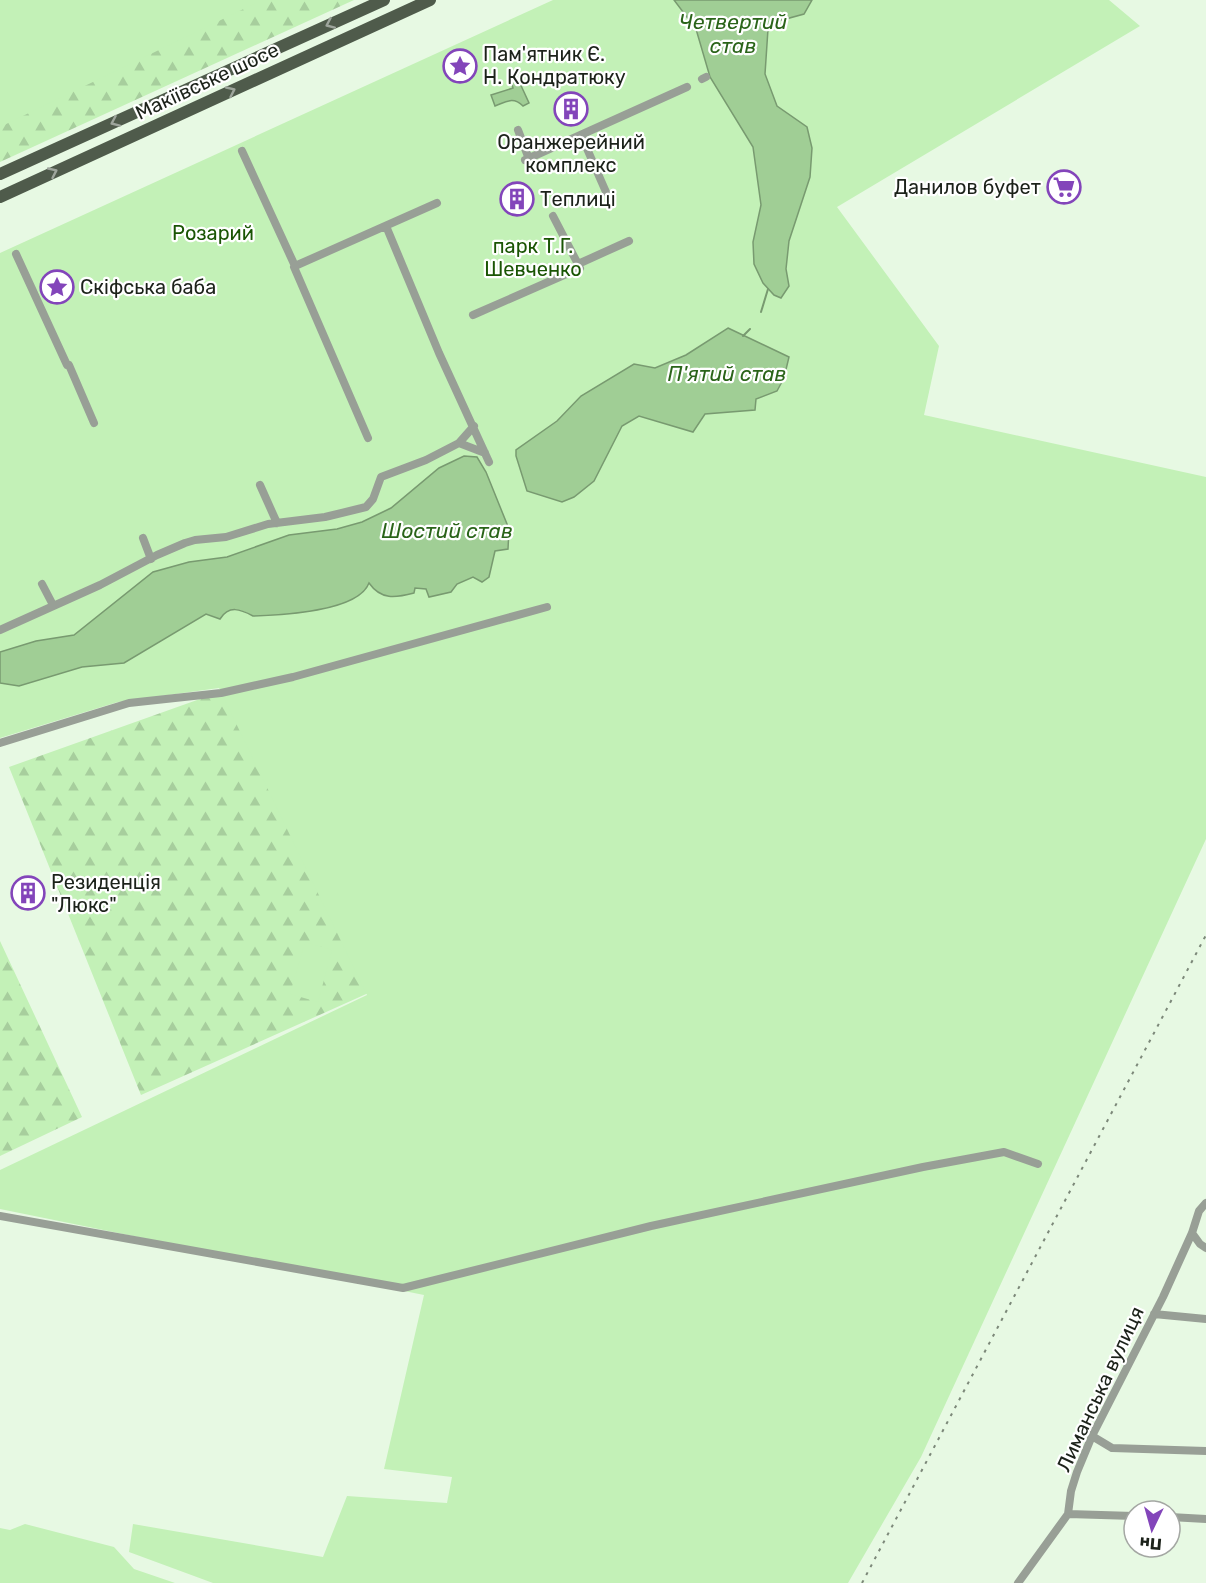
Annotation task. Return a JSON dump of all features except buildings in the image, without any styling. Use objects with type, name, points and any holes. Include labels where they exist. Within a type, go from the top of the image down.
[{"type":"main road","name":"Макіївське шосе","points":[[0,174],[384,0]]},
{"type":"main road","name":"Макіївське шосе","points":[[0,196],[430,0]]},
{"type":"street","points":[[518,130],[527,159],[687,85]]},
{"type":"street","points":[[581,135],[606,192]]},
{"type":"street","points":[[242,151],[295,266],[437,203]]},
{"type":"street","points":[[473,315],[580,268],[553,216]]},
{"type":"street","points":[[386,226],[458,397],[474,426],[489,462]]},
{"type":"street","points":[[578,264],[629,241]]},
{"type":"street","points":[[16,254],[94,423]]},
{"type":"street","points":[[294,267],[368,438]]},
{"type":"street","points":[[0,630],[195,540],[226,537],[277,523],[325,517],[366,507],[374,499],[381,477],[426,460],[459,443],[474,426]]},
{"type":"street","points":[[459,443],[485,453]]},
{"type":"street","points":[[260,485],[277,523]]},
{"type":"street","points":[[143,538],[151,559]]},
{"type":"street","points":[[42,584],[52,605]]},
{"type":"street","points":[[0,742],[129,703],[221,693],[293,678],[547,607]]},
{"type":"street","points":[[0,1216],[403,1288],[651,1226],[922,1167],[1004,1152],[1038,1164]]},
{"type":"street","name":"Лиманська вулиця","points":[[1018,1583],[1068,1514],[1071,1491],[1092,1436],[1154,1314],[1192,1233],[1199,1211],[1206,1203]]},
{"type":"street","points":[[1192,1233],[1206,1248]]},
{"type":"street","points":[[1154,1314],[1206,1319]]},
{"type":"street","points":[[1092,1436],[1112,1448],[1206,1451]]},
{"type":"street","points":[[1068,1514],[1122,1516]]},
{"type":"street","points":[[1182,1518],[1206,1519]]},
{"type":"green space","points":[[0,0],[262,0],[0,127]]},
{"type":"green space","points":[[196,0],[354,0],[0,162],[0,91]]},
{"type":"green space","points":[[553,0],[1109,0],[1140,26],[837,207],[939,346],[924,415],[1206,477],[1206,839],[921,1457],[848,1583],[213,1583],[129,1552],[133,1524],[323,1557],[347,1496],[447,1503],[452,1477],[384,1469],[424,1295],[0,1209],[0,1170],[367,995],[219,688],[118,702],[0,738],[0,253]]},
{"type":"green space","points":[[642,427],[882,479],[1042,691],[141,1095],[9,767],[483,598]]},
{"type":"green space","points":[[0,941],[82,1117],[0,1156]]},
{"type":"green space","points":[[305,942],[332,950],[318,1002],[290,994]]},
{"type":"green space","points":[[25,1524],[114,1547],[134,1569],[175,1583],[0,1583],[0,1528],[10,1530]]},
{"type":"water","name":"Четвертий став","points":[[674,0],[812,0],[804,14],[775,22],[768,29],[765,74],[777,106],[807,127],[812,148],[810,177],[789,241],[786,269],[789,286],[781,298],[774,295],[763,283],[754,264],[753,242],[761,205],[753,147],[710,77],[696,29]]},
{"type":"water","points":[[518,79],[529,103],[523,106],[516,101],[509,101],[495,106],[491,95],[513,88],[511,81]]},
{"type":"water","name":"П'ятий став","points":[[728,328],[789,357],[784,378],[777,391],[756,399],[755,410],[705,414],[693,432],[639,416],[622,426],[594,481],[574,497],[562,502],[527,491],[516,450],[557,421],[581,396],[634,364],[655,368],[686,355]]},
{"type":"water","name":"Шостий став","points":[[464,456],[477,457],[486,472],[509,529],[508,549],[495,551],[489,577],[482,582],[473,577],[457,584],[451,592],[429,597],[426,589],[415,588],[414,593],[401,596],[384,595],[369,583],[362,593],[350,600],[317,610],[253,616],[231,610],[220,619],[206,614],[124,663],[82,667],[19,686],[0,683],[0,652],[36,641],[74,635],[153,572],[189,562],[227,557],[289,535],[337,529],[362,522],[391,508],[439,468]]},
{"type":"waterway","points":[[761,312],[768,289]]},
{"type":"waterway","points":[[743,336],[750,329]]},
{"type":"railway","points":[[862,1583],[1206,935]]},
{"type":"place","name":"Пам'ятник Є. Н. Кондратюку","points":[[460,66]]},
{"type":"place","name":"Оранжерейний комплекс","points":[[571,109]]},
{"type":"place","name":"Данилов буфет","points":[[1064,187]]},
{"type":"place","name":"Теплиці","points":[[517,199]]},
{"type":"place","name":"Скіфська баба","points":[[57,287]]},
{"type":"place","name":"Резиденція \"Люкс\"","points":[[28,893]]},
{"type":"park label","name":"Розарий","points":[[213,233]]},
{"type":"park label","name":"парк Т.Г. Шевченко","points":[[533,258]]}]
